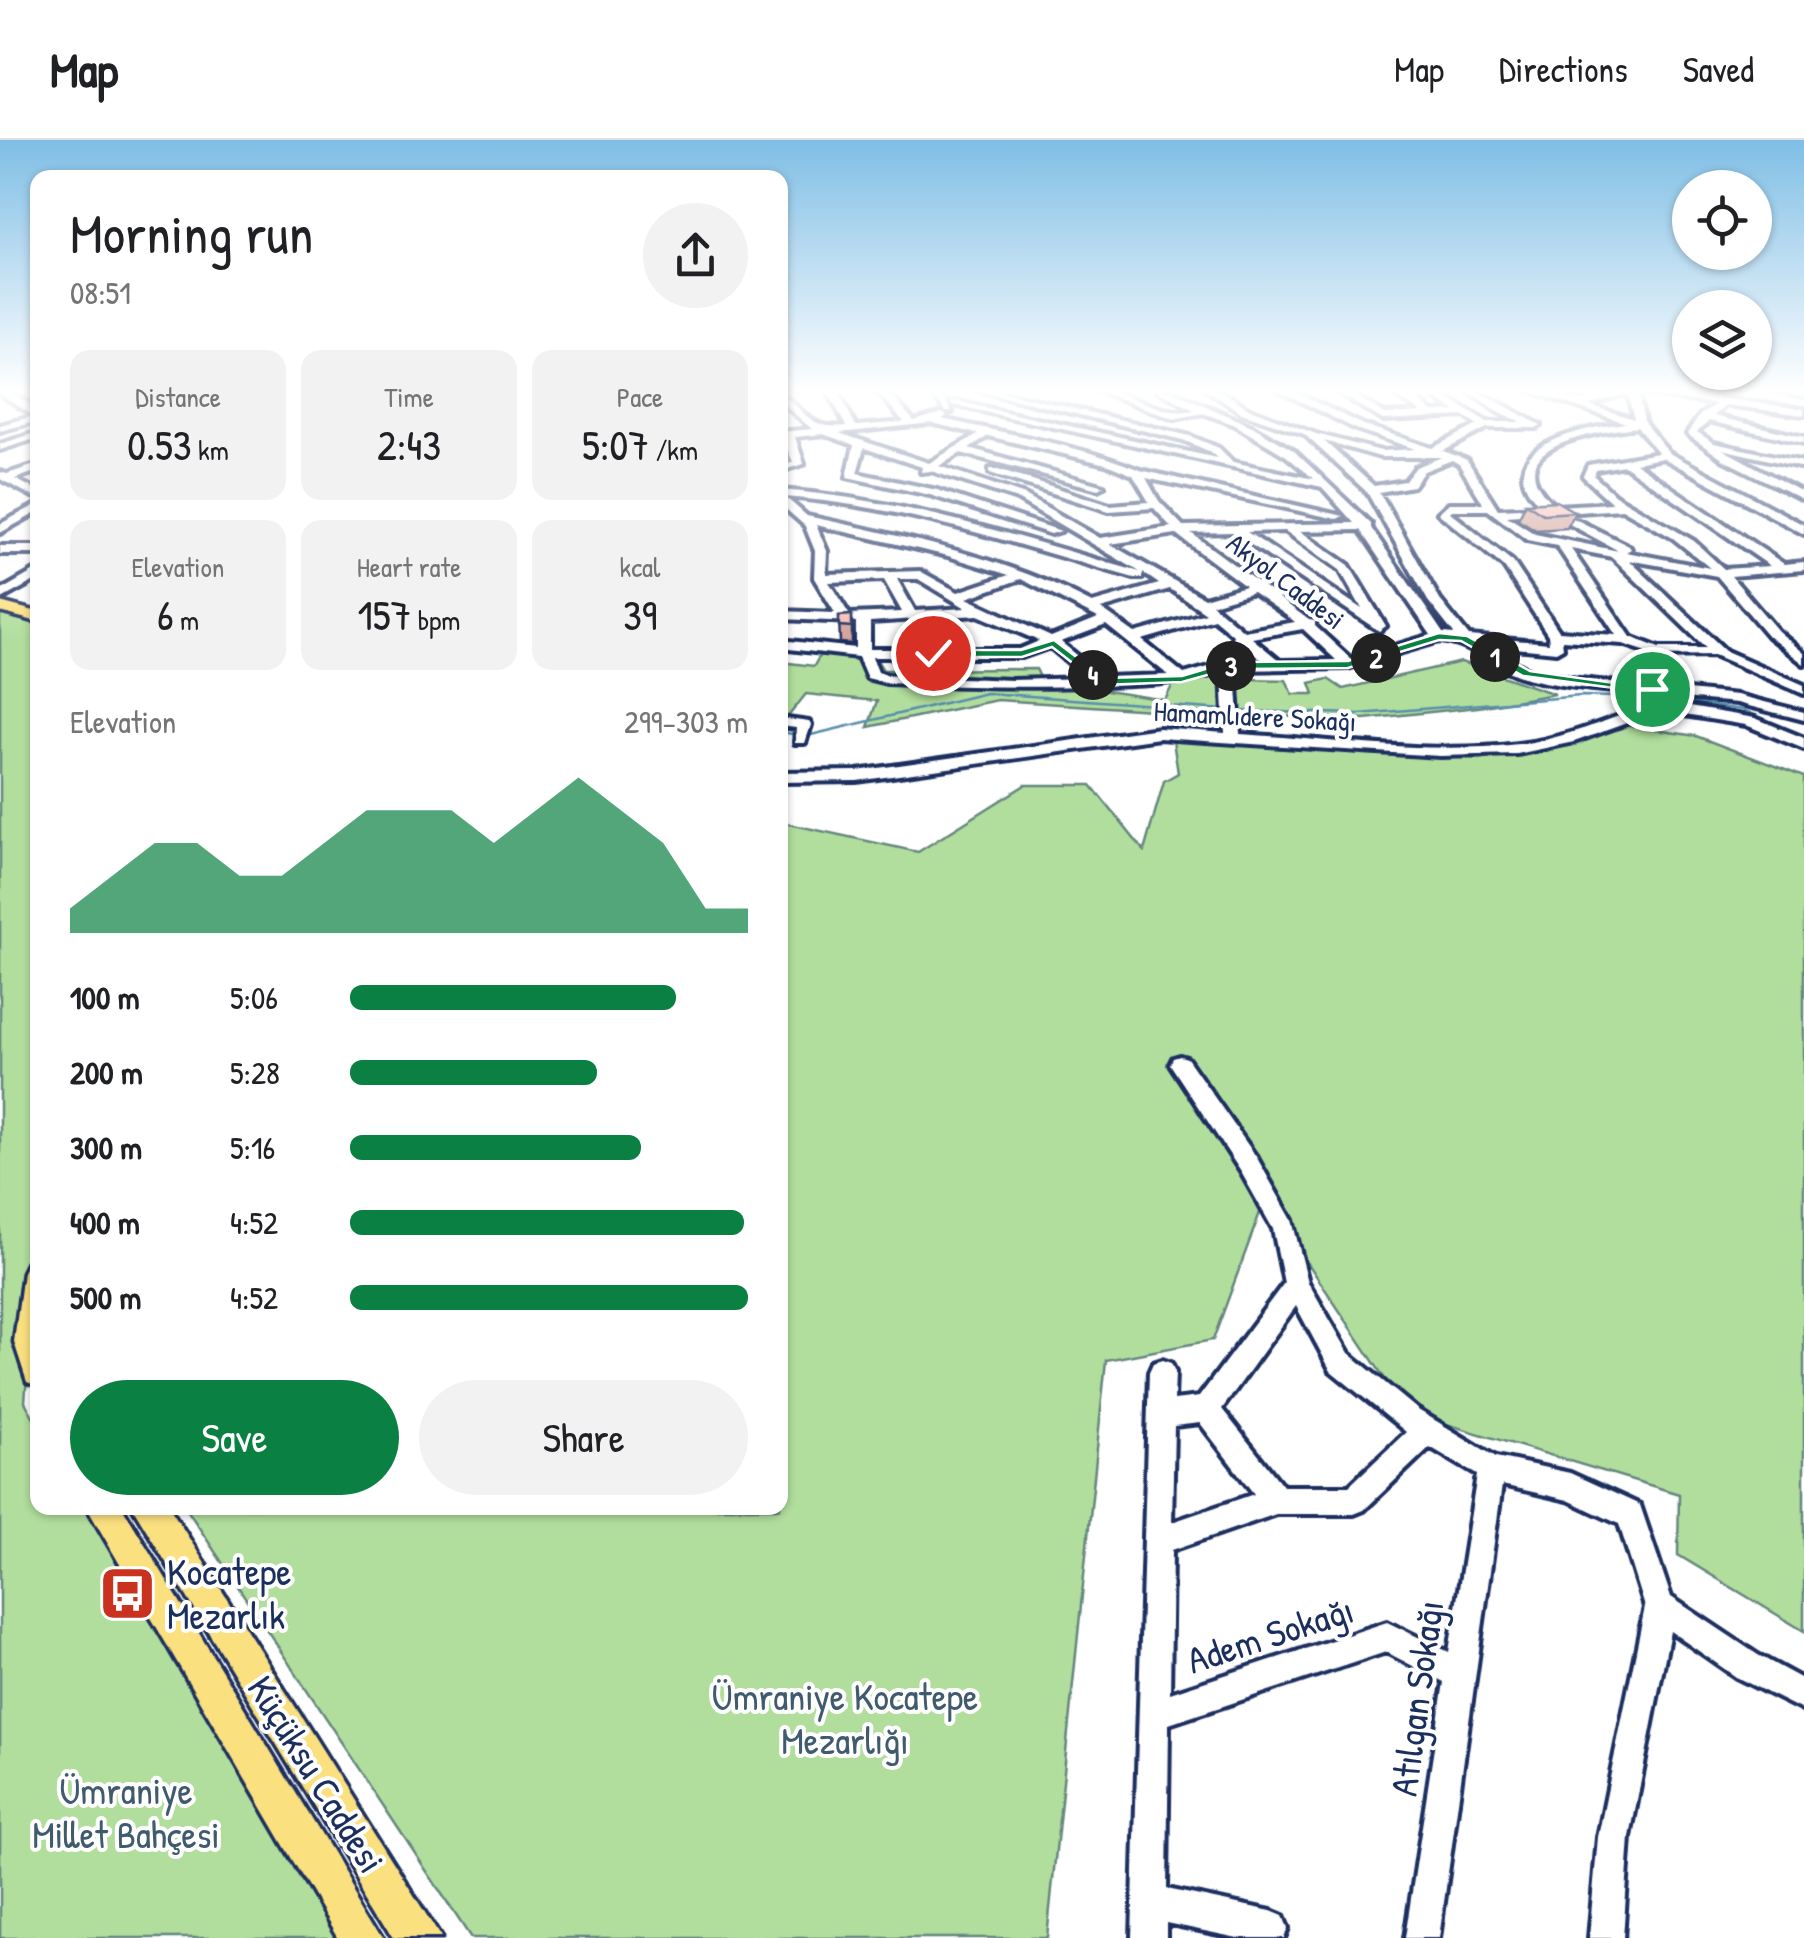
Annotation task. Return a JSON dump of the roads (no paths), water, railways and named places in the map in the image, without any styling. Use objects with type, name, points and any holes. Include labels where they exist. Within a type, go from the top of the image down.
[{"type":"main road","points":[[0,596],[30,605]]},
{"type":"main road","points":[[0,607],[30,615]]},
{"type":"main road","name":"Küçüksu Caddesi","points":[[108,1515],[362,1938]]},
{"type":"main road","name":"Küçüksu Caddesi","points":[[154,1515],[420,1938]]},
{"type":"street","points":[[851,474],[1060,527],[1096,542],[1204,604],[1276,665]]},
{"type":"street","points":[[865,532],[902,486],[920,474]]},
{"type":"street","points":[[957,474],[1021,498],[1060,527]]},
{"type":"street","points":[[977,481],[989,474]]},
{"type":"street","points":[[1003,474],[1109,508],[1154,505]]},
{"type":"street","points":[[1053,474],[1098,486]]},
{"type":"street","name":"Akyol Caddesi","points":[[1138,474],[1154,505],[1176,530],[1249,560],[1258,586],[1310,624],[1348,664]]},
{"type":"street","points":[[1142,474],[1358,522],[1394,526]]},
{"type":"street","points":[[1266,474],[1322,484]]},
{"type":"street","points":[[1309,474],[1358,522],[1439,636]]},
{"type":"street","points":[[1354,474],[1372,490],[1434,601],[1463,638],[1527,674],[1656,698],[1750,721],[1804,744]]},
{"type":"street","points":[[1372,490],[1412,489],[1418,474]]},
{"type":"street","points":[[1470,474],[1492,510],[1531,537],[1563,546],[1720,573],[1804,566]]},
{"type":"street","points":[[1531,474],[1531,480],[1550,511],[1572,527],[1629,550],[1639,560]]},
{"type":"street","points":[[1589,474],[1599,490],[1622,506],[1688,541],[1802,657]]},
{"type":"street","points":[[1640,474],[1782,569]]},
{"type":"street","points":[[1698,474],[1804,530]]},
{"type":"street","points":[[1762,474],[1804,496]]},
{"type":"street","points":[[3,476],[30,491]]},
{"type":"street","points":[[1225,492],[1249,560],[1379,626]]},
{"type":"street","points":[[788,496],[887,507],[1170,584]]},
{"type":"street","points":[[788,503],[805,519],[821,551],[820,578],[846,618]]},
{"type":"street","points":[[864,618],[864,654],[872,675],[887,679],[1182,679],[1229,666],[1348,664],[1439,636],[1556,648],[1556,635],[1509,565],[1444,512],[1449,506],[1550,511],[1622,506]]},
{"type":"street","points":[[1745,512],[1761,508]]},
{"type":"street","points":[[0,530],[30,512]]},
{"type":"street","points":[[1712,520],[1728,516]]},
{"type":"street","points":[[805,519],[931,547],[1018,576],[1090,608],[1182,679]]},
{"type":"street","points":[[1096,542],[1176,530],[1358,522]]},
{"type":"street","points":[[1284,526],[1345,568],[1390,651]]},
{"type":"street","points":[[1041,548],[1060,527]]},
{"type":"street","points":[[1563,546],[1626,640],[1640,649],[1662,654],[1717,651]]},
{"type":"street","points":[[0,550],[30,550]]},
{"type":"street","points":[[1618,557],[1717,651],[1804,690]]},
{"type":"street","points":[[820,578],[920,574],[980,611],[1054,643],[1101,682]]},
{"type":"street","points":[[888,575],[912,617]]},
{"type":"street","points":[[960,596],[1018,576]]},
{"type":"street","points":[[0,596],[30,578]]},
{"type":"street","points":[[1090,608],[1170,584]]},
{"type":"street","points":[[1204,604],[1258,586]]},
{"type":"street","points":[[788,615],[912,617],[980,611]]},
{"type":"street","points":[[1130,639],[1216,614]]},
{"type":"street","points":[[788,645],[864,654],[1022,653],[1106,620]]},
{"type":"street","points":[[1239,636],[1310,624]]},
{"type":"street","points":[[1556,635],[1626,640]]},
{"type":"street","points":[[1231,723],[1229,666],[1239,636]]},
{"type":"street","points":[[1656,698],[1738,698],[1804,716]]},
{"type":"street","name":"Hamamlıdere Sokağı","points":[[788,777],[857,776],[1231,723],[1440,751],[1517,749],[1568,739],[1656,698]]},
{"type":"street","points":[[788,723],[804,725],[800,740]]},
{"type":"street","points":[[1180,1064],[1250,1165],[1284,1227],[1298,1284],[1340,1362],[1428,1430],[1490,1469],[1570,1487],[1630,1516],[1660,1607],[1614,1837],[1606,1938]]},
{"type":"street","points":[[1162,1415],[1206,1409],[1298,1284]]},
{"type":"street","points":[[1149,1938],[1162,1372]]},
{"type":"street","points":[[1206,1409],[1276,1500]]},
{"type":"street","points":[[1160,1540],[1276,1500],[1354,1500],[1428,1430]]},
{"type":"street","name":"Atılgan Sokağı","points":[[1422,1938],[1490,1469]]},
{"type":"street","points":[[1660,1607],[1746,1666],[1804,1696]]},
{"type":"street","name":"Adem Sokağı","points":[[1156,1712],[1387,1637],[1460,1674]]},
{"type":"street","points":[[1150,1902],[1272,1928]]},
{"type":"waterway","points":[[0,555],[30,555]]},
{"type":"waterway","points":[[811,735],[986,693],[1225,710]]},
{"type":"waterway","points":[[1235,711],[1359,714],[1581,696],[1649,698]]},
{"type":"waterway","points":[[1659,699],[1743,710],[1804,736]]},
{"type":"waterway","points":[[788,733],[793,734]]},
{"type":"place","name":"Kocatepe Mezarlık","points":[[128,1593]]},
{"type":"park label","name":"Ümraniye Kocatepe Mezarlığı","points":[[845,1718]]},
{"type":"park label","name":"Ümraniye Millet Bahçesi","points":[[126,1812]]}]
